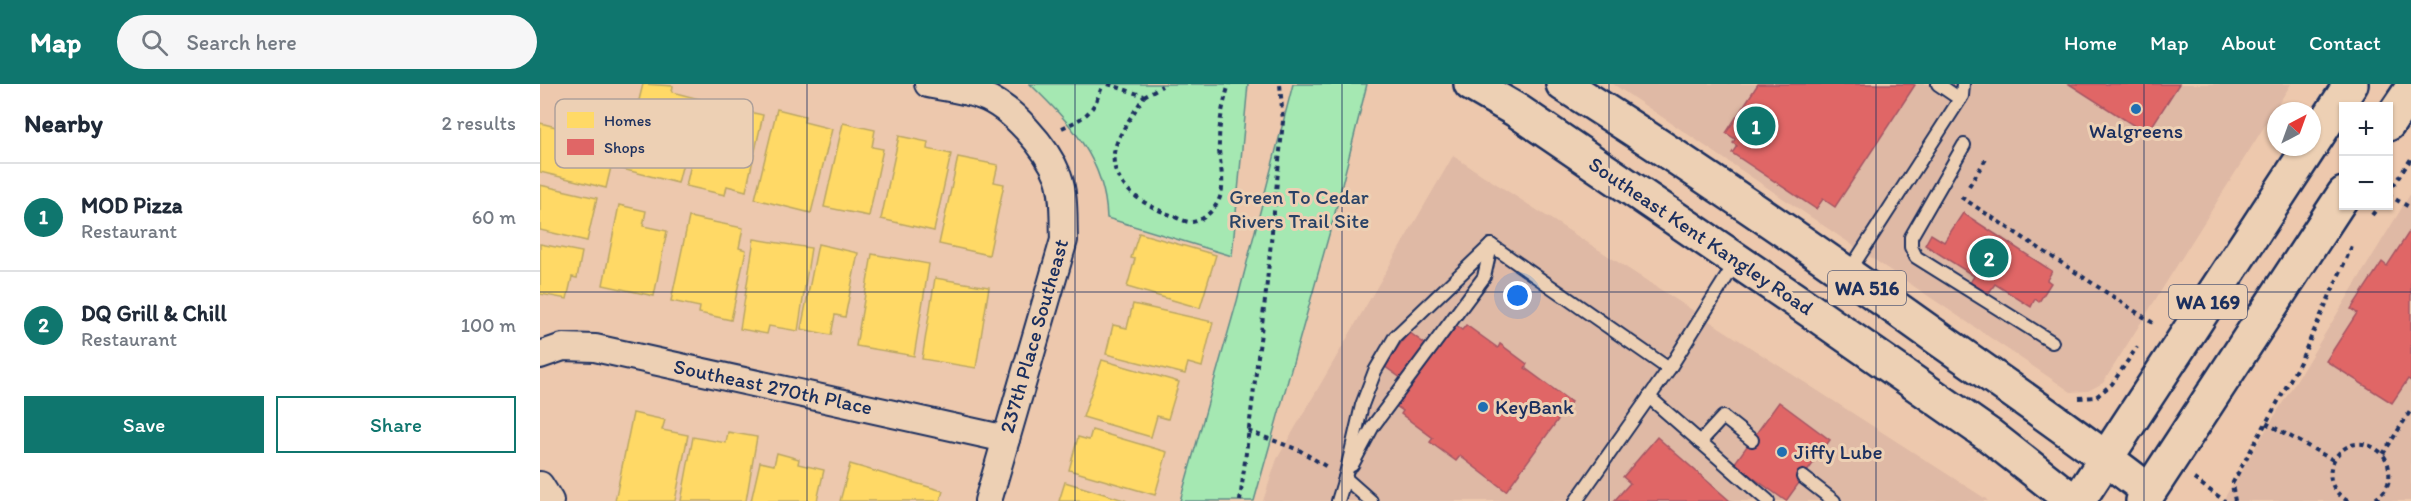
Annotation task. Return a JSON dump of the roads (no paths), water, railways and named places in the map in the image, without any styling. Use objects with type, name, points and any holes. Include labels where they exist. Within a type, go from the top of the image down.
[{"type":"main road","name":"Southeast Kent Kangley Road","points":[[1471,84],[1516,110],[1989,435],[2073,501]]},
{"type":"main road","name":"WA 516","points":[[1563,84],[1658,145],[1847,274],[2106,458],[2146,496]]},
{"type":"main road","name":"WA 169","points":[[2321,130],[2351,84]]},
{"type":"main road","points":[[2393,117],[2411,90]]},
{"type":"main road","name":"WA 169","points":[[2078,501],[2304,156]]},
{"type":"main road","name":"WA 169","points":[[2146,496],[2339,200]]},
{"type":"street","name":"237th Place Southeast","points":[[928,84],[984,96],[1019,120],[1036,139],[1058,177],[1063,211],[1064,240],[988,501]]},
{"type":"street","name":"Southeast 270th Place","points":[[540,355],[563,347],[595,348],[1006,438]]},
{"type":"street","points":[[540,485],[550,501]]},
{"type":"lane","points":[[1938,84],[1960,99]]},
{"type":"lane","points":[[1847,274],[1960,99],[1963,84]]},
{"type":"lane","points":[[1964,145],[1911,237],[1911,247],[1916,257],[2052,342]]},
{"type":"lane","points":[[1491,245],[1669,369]]},
{"type":"lane","points":[[1345,478],[1373,426],[1484,277],[1491,245]]},
{"type":"lane","points":[[1338,501],[1362,405],[1375,371],[1395,337],[1491,245]]},
{"type":"lane","points":[[1576,501],[1669,369],[1737,261]]},
{"type":"lane","points":[[1649,397],[1768,501]]},
{"type":"lane","points":[[1700,442],[1724,417],[1752,440]]},
{"type":"lane","points":[[1803,477],[1834,501]]},
{"type":"lane","points":[[1345,478],[1371,501]]},
{"type":"place","name":"Walgreens","points":[[2136,109]]},
{"type":"place","name":"MOD Pizza","points":[[1756,126]]},
{"type":"place","name":"DQ Grill & Chill","points":[[1989,258]]},
{"type":"place","name":"KeyBank","points":[[1483,407]]},
{"type":"place","name":"Jiffy Lube","points":[[1782,452]]},
{"type":"park label","name":"Green To Cedar Rivers Trail Site","points":[[1299,209]]}]
